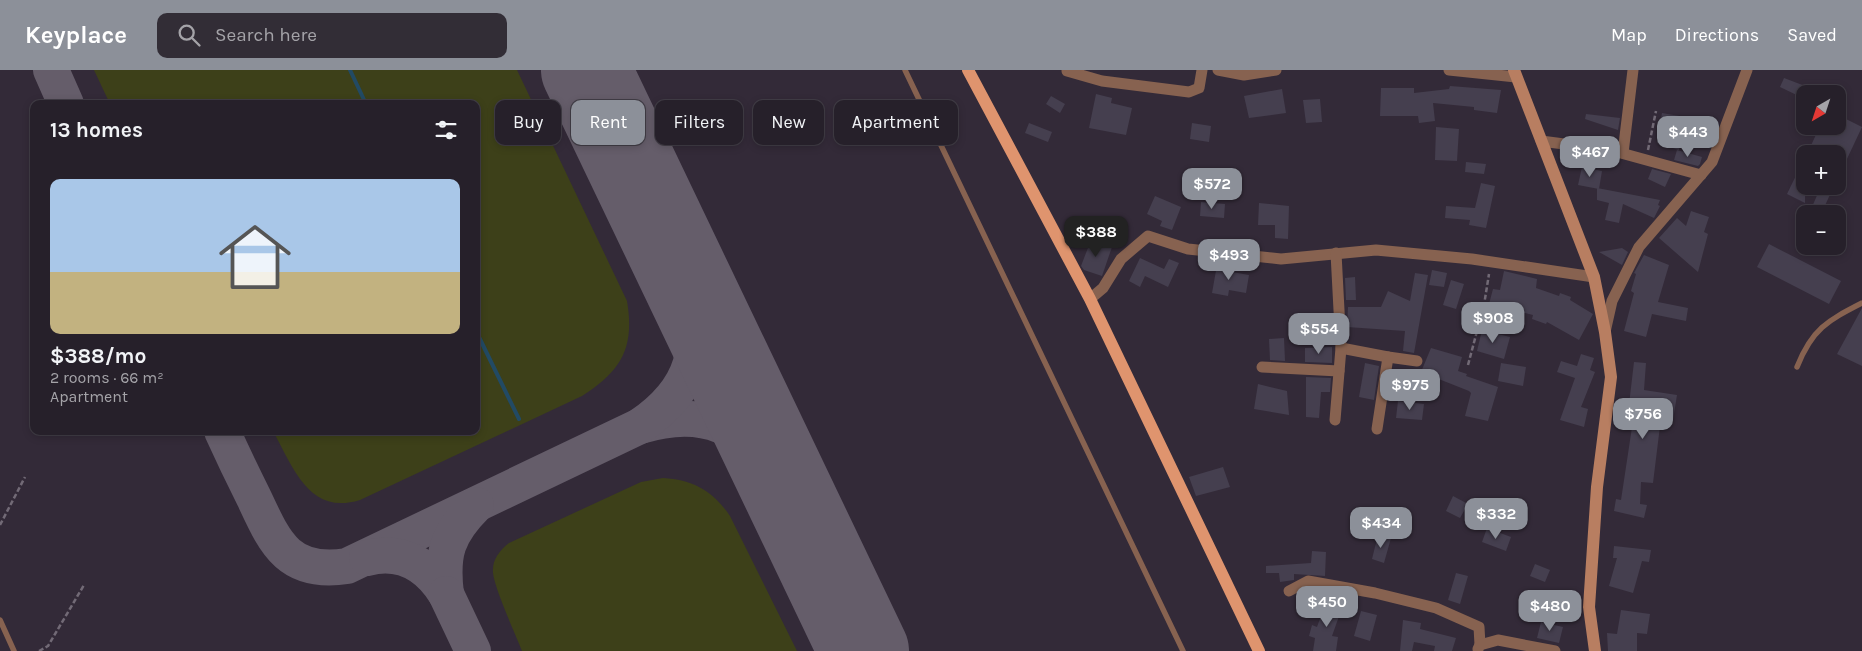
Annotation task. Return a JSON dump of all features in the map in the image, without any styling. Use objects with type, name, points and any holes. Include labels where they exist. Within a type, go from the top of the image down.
[{"type":"main road","points":[[968,70],[1090,299],[1259,651]]},
{"type":"street","points":[[1067,71],[1102,81],[1190,92],[1199,88],[1202,70]]},
{"type":"street","points":[[1218,70],[1244,75],[1276,70]]},
{"type":"street","points":[[1449,70],[1515,73],[1594,278],[1605,332],[1611,377],[1597,487],[1589,607],[1595,651]]},
{"type":"street","points":[[1623,153],[1633,70]]},
{"type":"street","points":[[1605,332],[1612,301],[1639,247],[1712,162],[1747,70]]},
{"type":"street","points":[[1541,141],[1623,153],[1701,175]]},
{"type":"street","points":[[1090,299],[1103,288],[1121,259],[1148,236],[1188,249],[1272,258],[1376,250],[1491,263],[1594,278]]},
{"type":"street","points":[[1335,420],[1341,348],[1336,254]]},
{"type":"street","points":[[1341,348],[1417,361]]},
{"type":"street","points":[[1377,429],[1388,357]]},
{"type":"street","points":[[1262,368],[1339,371]]},
{"type":"street","points":[[1289,591],[1308,581],[1374,593],[1436,608],[1479,627],[1479,648],[1498,640],[1555,651]]},
{"type":"lane","points":[[905,70],[1183,651]]},
{"type":"lane","points":[[1797,367],[1806,345],[1828,320],[1862,303]]},
{"type":"lane","points":[[0,620],[14,651]]},
{"type":"path","points":[[1648,159],[1656,111]]},
{"type":"path","points":[[1468,365],[1484,305],[1491,263]]},
{"type":"path","points":[[0,525],[25,477]]},
{"type":"path","points":[[39,651],[48,646],[84,586]]},
{"type":"green space","points":[[94,70],[517,70],[531,100],[495,100],[495,145],[553,145],[627,301],[629,332],[627,345],[622,357],[607,377],[582,396],[360,500],[342,503],[328,501],[315,495],[305,485],[296,473],[275,435],[480,435],[480,100],[108,100]]},
{"type":"green space","points":[[663,478],[684,481],[702,488],[724,507],[797,651],[522,651],[501,600],[493,573],[495,560],[499,553],[509,543],[641,482]]},
{"type":"building","points":[[1784,78],[1802,85],[1796,85],[1796,95],[1780,87]]},
{"type":"building","points":[[1450,86],[1501,90],[1497,113],[1474,110],[1474,107],[1433,103],[1435,121],[1419,123],[1418,116],[1380,116],[1381,88],[1414,88],[1414,93],[1449,89]]},
{"type":"building","points":[[1282,89],[1286,113],[1249,118],[1244,96]]},
{"type":"building","points":[[1096,94],[1112,98],[1111,103],[1132,108],[1126,135],[1089,128]]},
{"type":"building","points":[[1051,96],[1065,104],[1060,113],[1046,104]]},
{"type":"building","points":[[1320,99],[1322,122],[1306,123],[1303,100]]},
{"type":"building","points":[[1662,113],[1685,117],[1679,150],[1657,143],[1661,130],[1659,130]]},
{"type":"building","points":[[1586,114],[1620,118],[1618,130],[1585,119]]},
{"type":"building","points":[[1846,119],[1862,127],[1846,161],[1846,145],[1811,145],[1816,135],[1846,135]]},
{"type":"building","points":[[1029,123],[1052,132],[1048,142],[1025,133]]},
{"type":"building","points":[[1192,123],[1211,126],[1209,142],[1190,139]]},
{"type":"building","points":[[1436,127],[1459,129],[1457,161],[1435,160]]},
{"type":"building","points":[[1677,150],[1702,157],[1700,164],[1698,166],[1674,160]]},
{"type":"building","points":[[1466,162],[1486,164],[1484,174],[1465,172]]},
{"type":"building","points":[[1582,167],[1602,171],[1599,189],[1578,185]]},
{"type":"building","points":[[1652,169],[1671,174],[1665,187],[1648,179]]},
{"type":"building","points":[[1796,176],[1796,195],[1805,195],[1805,203],[1787,194]]},
{"type":"building","points":[[1481,183],[1495,186],[1486,228],[1469,225],[1470,220],[1445,218],[1446,206],[1475,208]]},
{"type":"building","points":[[1597,188],[1660,200],[1658,205],[1660,206],[1654,218],[1623,204],[1619,223],[1605,220],[1609,203],[1597,200]]},
{"type":"building","points":[[1817,195],[1830,195],[1825,205],[1813,205]]},
{"type":"building","points":[[1155,196],[1181,207],[1172,230],[1160,226],[1162,221],[1147,214]]},
{"type":"building","points":[[1201,202],[1225,204],[1224,218],[1200,216]]},
{"type":"building","points":[[1259,203],[1289,206],[1288,239],[1275,238],[1275,225],[1258,225]]},
{"type":"building","points":[[1691,211],[1709,217],[1704,232],[1708,234],[1698,272],[1659,238],[1677,218],[1686,226]]},
{"type":"building","points":[[1091,240],[1112,247],[1102,276],[1084,270],[1081,266]]},
{"type":"building","points":[[1769,244],[1841,281],[1829,304],[1757,267]]},
{"type":"building","points":[[1622,248],[1628,252],[1622,265],[1599,252]]},
{"type":"building","points":[[1644,255],[1669,265],[1658,302],[1688,308],[1686,321],[1652,314],[1646,337],[1624,331],[1634,293],[1631,291],[1636,274],[1634,273]]},
{"type":"building","points":[[1140,258],[1164,269],[1169,259],[1179,263],[1168,287],[1145,276],[1140,287],[1129,281]]},
{"type":"building","points":[[1217,265],[1233,268],[1232,272],[1249,275],[1246,293],[1229,290],[1228,296],[1212,293]]},
{"type":"building","points":[[1432,270],[1447,273],[1444,287],[1429,285]]},
{"type":"building","points":[[1504,271],[1537,279],[1536,288],[1559,296],[1560,293],[1571,297],[1570,300],[1593,314],[1579,340],[1547,322],[1546,324],[1532,319],[1533,315],[1489,304],[1493,289],[1500,290]]},
{"type":"building","points":[[1415,273],[1428,275],[1414,353],[1403,351],[1405,331],[1347,327],[1348,307],[1381,307],[1388,291],[1410,301]]},
{"type":"building","points":[[1355,277],[1356,300],[1346,300],[1345,278]]},
{"type":"building","points":[[1451,280],[1464,284],[1456,309],[1443,305]]},
{"type":"building","points":[[1862,308],[1862,366],[1837,354]]},
{"type":"building","points":[[1482,330],[1510,337],[1504,359],[1477,351]]},
{"type":"building","points":[[1284,338],[1285,361],[1270,360],[1269,339]]},
{"type":"building","points":[[1332,347],[1332,363],[1305,362],[1305,348]]},
{"type":"building","points":[[1431,348],[1462,357],[1458,371],[1467,374],[1466,376],[1498,387],[1488,421],[1465,416],[1471,393],[1469,391],[1421,372]]},
{"type":"building","points":[[1581,354],[1594,358],[1590,370],[1595,372],[1581,407],[1588,409],[1584,427],[1560,420],[1575,378],[1557,372],[1561,361],[1577,366]]},
{"type":"building","points":[[1634,362],[1646,363],[1644,390],[1677,395],[1673,420],[1661,418],[1653,483],[1641,482],[1640,504],[1647,505],[1644,518],[1614,511],[1616,499],[1621,500],[1634,414],[1628,413]]},
{"type":"building","points":[[1365,363],[1379,366],[1374,400],[1359,397]]},
{"type":"building","points":[[1501,363],[1526,367],[1523,386],[1498,381]]},
{"type":"building","points":[[1306,377],[1331,378],[1330,392],[1321,392],[1319,418],[1306,417]]},
{"type":"building","points":[[1258,384],[1287,391],[1289,415],[1254,409]]},
{"type":"building","points":[[1398,401],[1424,404],[1422,420],[1396,418]]},
{"type":"building","points":[[1223,467],[1230,487],[1196,496],[1189,477]]},
{"type":"building","points":[[1453,496],[1468,504],[1460,518],[1446,511]]},
{"type":"building","points":[[1487,528],[1511,537],[1506,551],[1482,542]]},
{"type":"building","points":[[1378,535],[1391,538],[1384,563],[1372,559]]},
{"type":"building","points":[[1614,546],[1651,550],[1649,562],[1642,561],[1633,593],[1609,586],[1617,558],[1613,558]]},
{"type":"building","points":[[1312,551],[1326,552],[1325,576],[1294,574],[1294,580],[1280,582],[1279,573],[1266,573],[1266,566],[1311,563]]},
{"type":"building","points":[[1535,564],[1550,570],[1545,582],[1530,576]]},
{"type":"building","points":[[1456,573],[1468,576],[1460,604],[1448,600]]},
{"type":"building","points":[[1327,599],[1343,605],[1332,636],[1338,637],[1336,651],[1313,651],[1315,638],[1309,636],[1312,625],[1317,627]]},
{"type":"building","points":[[1621,610],[1650,614],[1647,634],[1637,633],[1637,651],[1608,651],[1607,633],[1617,634]]},
{"type":"building","points":[[1361,611],[1377,615],[1370,641],[1354,636]]},
{"type":"building","points":[[1403,620],[1421,623],[1420,629],[1456,638],[1452,651],[1434,651],[1435,646],[1414,642],[1412,651],[1400,651]]},
{"type":"building","points":[[1541,622],[1563,627],[1559,643],[1537,638]]},
{"type":"waterway","points":[[350,70],[364,100]]},
{"type":"waterway","points":[[480,339],[519,419]]},
{"type":"taxiway","points":[[51,70],[64,100]]},
{"type":"taxiway","points":[[224,435],[269,529],[286,552],[297,560],[311,566],[327,568],[347,566],[640,426],[659,412],[684,381],[690,364],[694,347],[695,328],[689,285]]},
{"type":"taxiway","points":[[640,426],[663,420],[685,419],[704,420],[721,426],[737,434],[753,446],[782,480]]},
{"type":"taxiway","points":[[367,558],[392,556],[413,562],[431,575],[446,594],[444,567],[448,545],[458,526],[476,505]]},
{"type":"taxiway","points":[[446,594],[473,651]]},
{"type":"runway","points":[[586,70],[864,651]]}]
